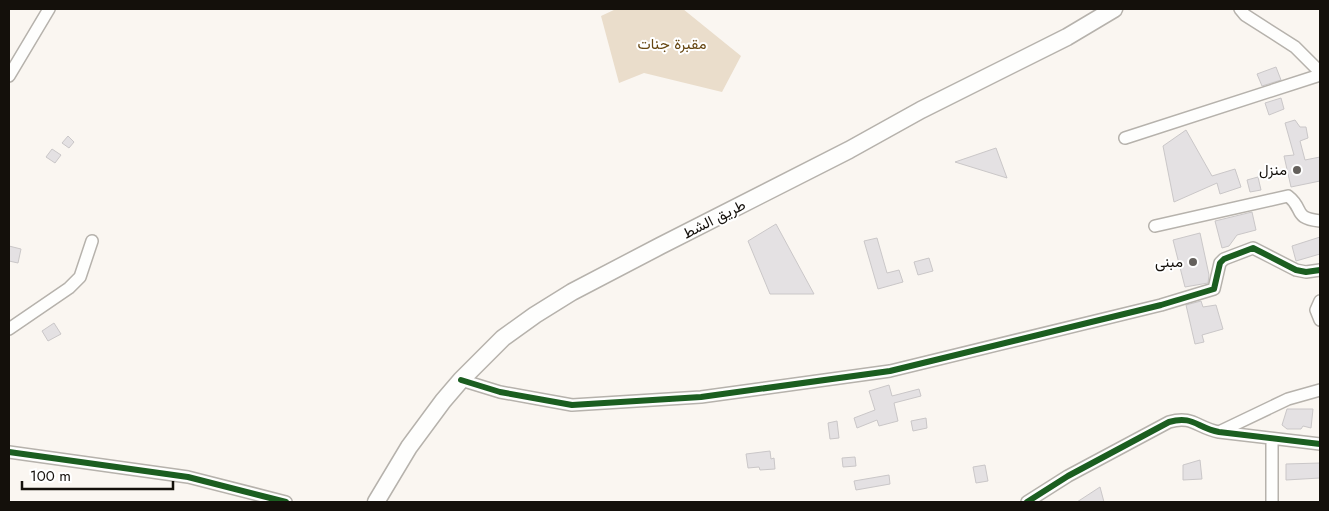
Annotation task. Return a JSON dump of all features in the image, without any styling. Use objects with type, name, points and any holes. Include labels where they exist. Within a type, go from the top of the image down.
[{"type":"main road","name":"طريق الشط","points":[[379,500],[425,425],[461,380],[503,338],[535,315],[572,292],[849,150],[921,110],[1067,36],[1114,9]]},
{"type":"street","points":[[9,76],[49,9]]},
{"type":"street","points":[[1126,138],[1320,74],[1295,46],[1245,15],[1240,9]]},
{"type":"street","points":[[1155,226],[1288,196],[1292,198],[1303,217],[1309,220],[1320,221]]},
{"type":"street","points":[[9,329],[69,288],[80,277],[92,241]]},
{"type":"street","points":[[461,380],[500,392],[572,405],[701,397],[890,371],[1161,305],[1214,289],[1220,263],[1224,259],[1253,248],[1296,270],[1306,272],[1320,270]]},
{"type":"street","points":[[1320,301],[1316,310],[1320,320]]},
{"type":"street","points":[[1219,432],[1288,399],[1320,390]]},
{"type":"street","points":[[1027,502],[1068,476],[1169,422],[1179,419],[1192,420],[1211,431],[1320,444]]},
{"type":"street","points":[[1272,438],[1272,502]]},
{"type":"street","points":[[9,452],[188,476],[286,502]]},
{"type":"green space","name":"مقبرة جنات","points":[[616,9],[683,9],[741,56],[722,92],[644,73],[619,83],[601,16]]},
{"type":"building","points":[[1276,67],[1281,80],[1262,86],[1257,74]]},
{"type":"building","points":[[1281,98],[1284,109],[1269,115],[1265,103]]},
{"type":"building","points":[[1295,120],[1300,127],[1306,127],[1308,138],[1300,141],[1305,160],[1320,157],[1320,181],[1291,187],[1284,156],[1294,155],[1285,123]]},
{"type":"building","points":[[1186,130],[1212,176],[1235,169],[1241,187],[1220,194],[1217,183],[1174,202],[1163,146]]},
{"type":"building","points":[[68,136],[74,142],[69,148],[62,143]]},
{"type":"building","points":[[996,148],[1007,178],[955,162]]},
{"type":"building","points":[[52,149],[61,155],[55,163],[46,157]]},
{"type":"building","points":[[1258,177],[1261,190],[1250,192],[1247,180]]},
{"type":"building","points":[[1252,212],[1256,230],[1237,235],[1229,246],[1222,248],[1215,221]]},
{"type":"building","points":[[776,224],[814,294],[770,294],[748,241]]},
{"type":"building","name":"مبنى","points":[[1200,233],[1209,275],[1208,283],[1185,287],[1173,240]]},
{"type":"building","points":[[1320,237],[1320,254],[1296,261],[1292,246]]},
{"type":"building","points":[[877,238],[887,273],[899,270],[903,282],[878,289],[864,241]]},
{"type":"building","points":[[9,246],[21,249],[18,263],[9,261]]},
{"type":"building","points":[[929,258],[933,271],[918,275],[914,262]]},
{"type":"building","name":"مبنى","points":[[1201,301],[1203,307],[1216,305],[1223,329],[1202,335],[1204,342],[1195,344],[1186,305]]},
{"type":"building","points":[[54,323],[61,334],[48,341],[42,331]]},
{"type":"building","points":[[889,385],[892,396],[919,389],[921,396],[894,403],[898,421],[879,426],[877,420],[857,428],[854,418],[875,410],[869,391]]},
{"type":"building","points":[[1287,409],[1313,409],[1311,428],[1303,426],[1301,429],[1287,429],[1282,425]]},
{"type":"building","points":[[926,418],[927,428],[913,431],[911,421]]},
{"type":"building","points":[[837,421],[839,438],[830,439],[828,423]]},
{"type":"building","points":[[770,451],[771,459],[774,458],[775,469],[760,470],[759,467],[748,468],[746,454]]},
{"type":"building","points":[[855,457],[856,466],[843,467],[842,458]]},
{"type":"building","points":[[1200,460],[1202,479],[1183,480],[1183,465]]},
{"type":"building","points":[[1320,463],[1320,478],[1286,480],[1286,464]]},
{"type":"building","points":[[985,465],[988,481],[976,483],[973,467]]},
{"type":"building","points":[[889,475],[890,484],[856,490],[854,481]]},
{"type":"building","points":[[1100,487],[1104,502],[1077,502]]},
{"type":"cycle path","points":[[461,380],[500,392],[572,405],[701,397],[890,371],[1161,305],[1214,289],[1220,263],[1224,259],[1253,248],[1296,270],[1306,272],[1320,270]]},
{"type":"cycle path","points":[[1027,502],[1068,476],[1169,422],[1177,420],[1190,421],[1219,432],[1320,444]]},
{"type":"cycle path","points":[[9,452],[188,477],[286,502]]},
{"type":"place","name":"منزل","points":[[1297,170]]},
{"type":"place","name":"مبنى","points":[[1193,262]]}]
